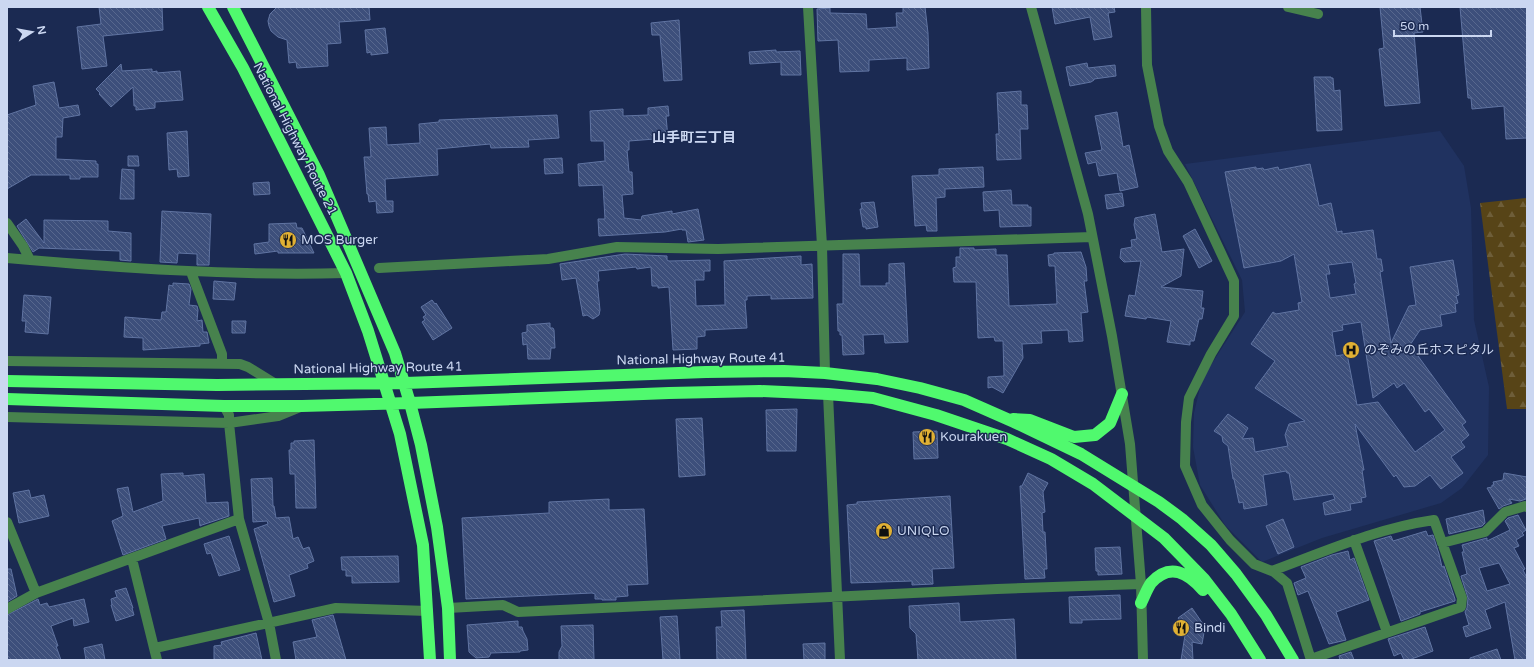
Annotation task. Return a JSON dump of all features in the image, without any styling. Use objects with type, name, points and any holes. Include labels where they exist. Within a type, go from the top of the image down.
[{"type":"highway","name":"National Highway Route 21","points":[[208,7],[243,68],[346,273],[368,331],[391,403],[410,477],[423,545],[430,660]]},
{"type":"highway","name":"National Highway Route 21","points":[[233,7],[319,175],[395,353],[421,445],[438,527],[448,608],[450,660]]},
{"type":"highway","name":"National Highway Route 41","points":[[7,381],[217,385],[274,383],[384,383],[784,370],[825,372],[877,379],[964,400],[1006,418],[1081,454],[1159,502],[1182,519],[1211,545],[1236,574],[1266,615],[1293,660]]},
{"type":"highway","points":[[7,400],[224,406],[302,406],[760,391],[828,394],[873,398],[936,415],[1007,439],[1051,459],[1087,480],[1164,538],[1204,579],[1239,626],[1260,660]]},
{"type":"highway","points":[[1006,418],[1030,420],[1074,437],[1095,435],[1110,423],[1122,394]]},
{"type":"highway","points":[[1141,603],[1151,584],[1160,576],[1174,571],[1183,573],[1196,582],[1228,620],[1239,626]]},
{"type":"street","points":[[808,7],[822,246],[825,372]]},
{"type":"street","points":[[1031,7],[1077,172],[1092,237],[1122,394],[1130,444],[1136,517],[1143,660]]},
{"type":"street","points":[[1146,7],[1147,65],[1159,126],[1168,150],[1188,182],[1234,281],[1234,316],[1211,354],[1189,398],[1186,422],[1185,466],[1202,504],[1230,540],[1254,564],[1272,571],[1287,583],[1311,659],[1461,607],[1462,598],[1434,520],[1410,523],[1354,540],[1272,571]]},
{"type":"street","points":[[1288,7],[1318,14]]},
{"type":"street","points":[[7,223],[23,246],[30,260]]},
{"type":"street","points":[[379,268],[548,259],[617,247],[718,249],[1092,237]]},
{"type":"street","points":[[7,258],[191,272],[308,274],[346,273]]},
{"type":"street","points":[[191,272],[222,354],[222,364]]},
{"type":"street","points":[[7,361],[240,364],[248,367],[274,383]]},
{"type":"street","points":[[828,394],[840,660]]},
{"type":"street","points":[[224,406],[228,415],[240,519],[269,623],[276,660]]},
{"type":"street","points":[[7,416],[229,423],[278,416],[302,406]]},
{"type":"street","points":[[1442,542],[1484,532],[1505,512],[1525,506],[1527,507]]},
{"type":"street","points":[[7,608],[36,593],[240,519]]},
{"type":"street","points":[[7,522],[36,593]]},
{"type":"street","points":[[1354,540],[1387,632]]},
{"type":"street","points":[[132,559],[157,660]]},
{"type":"street","points":[[448,608],[503,606],[518,612],[1140,584]]},
{"type":"street","points":[[155,648],[336,608],[428,611]]},
{"type":"shaded area","name":"のぞみの丘ホスピタル","points":[[1440,131],[1464,166],[1471,208],[1474,320],[1489,387],[1488,455],[1462,488],[1441,503],[1322,538],[1262,562],[1225,525],[1200,485],[1193,447],[1194,413],[1202,379],[1245,312],[1242,280],[1185,164]]},
{"type":"green space","points":[[1527,198],[1527,409],[1507,409],[1480,203]]},
{"type":"building","points":[[99,7],[162,7],[163,30],[103,36],[107,66],[82,69],[77,27],[101,24]]},
{"type":"building","points":[[277,7],[369,7],[370,20],[339,22],[341,43],[327,44],[328,66],[297,68],[296,62],[289,63],[287,40],[278,37],[271,31],[269,26],[268,21],[270,14]]},
{"type":"building","points":[[903,7],[925,7],[928,33],[929,68],[907,70],[907,58],[869,60],[869,71],[840,72],[838,40],[818,41],[817,9],[830,8],[830,13],[866,14],[867,29],[897,27],[896,13],[903,13]]},
{"type":"building","points":[[1052,7],[1114,7],[1115,12],[1108,13],[1112,37],[1094,40],[1090,17],[1055,24]]},
{"type":"building","points":[[1380,7],[1420,7],[1423,32],[1414,33],[1420,103],[1385,106],[1379,49],[1384,48]]},
{"type":"building","points":[[1460,7],[1527,7],[1527,138],[1506,139],[1504,106],[1472,109],[1471,98],[1468,98]]},
{"type":"building","points":[[679,20],[682,80],[664,81],[660,35],[652,35],[651,23]]},
{"type":"building","points":[[385,28],[388,53],[371,55],[371,52],[367,53],[365,30]]},
{"type":"building","points":[[776,50],[776,52],[800,51],[801,75],[781,75],[781,62],[750,64],[749,52]]},
{"type":"building","points":[[1087,63],[1088,68],[1115,65],[1116,76],[1094,79],[1091,82],[1070,86],[1066,67]]},
{"type":"building","points":[[121,64],[122,71],[152,69],[152,72],[157,71],[157,73],[180,71],[183,100],[155,102],[155,108],[136,110],[136,106],[134,106],[133,87],[111,107],[96,89]]},
{"type":"building","points":[[1314,77],[1333,78],[1334,91],[1340,90],[1342,130],[1317,131]]},
{"type":"building","points":[[54,82],[59,108],[78,105],[80,115],[63,118],[62,137],[56,137],[56,159],[96,161],[96,164],[98,164],[98,177],[80,177],[80,179],[70,179],[70,175],[31,175],[7,189],[7,115],[36,105],[33,86]]},
{"type":"building","points":[[1021,91],[1021,105],[1027,105],[1028,129],[1020,129],[1021,159],[997,160],[996,134],[999,134],[997,93]]},
{"type":"building","points":[[668,106],[669,116],[666,116],[668,138],[629,141],[629,150],[627,150],[629,172],[632,172],[633,194],[622,195],[624,218],[641,220],[642,216],[672,211],[672,214],[698,209],[704,240],[688,242],[686,230],[682,229],[665,232],[599,236],[598,219],[605,219],[603,185],[579,186],[578,164],[605,161],[604,141],[591,141],[590,111],[623,109],[623,116],[648,115],[648,108]]},
{"type":"building","points":[[1117,112],[1123,147],[1129,145],[1138,187],[1120,191],[1117,173],[1099,176],[1096,162],[1088,164],[1085,153],[1102,150],[1095,116]]},
{"type":"building","points":[[557,115],[559,138],[528,140],[529,147],[491,148],[490,144],[437,149],[438,175],[385,179],[386,201],[393,201],[393,212],[377,213],[376,201],[369,202],[364,157],[371,157],[369,128],[386,127],[387,145],[420,143],[419,124],[439,122],[439,120]]},
{"type":"building","points":[[187,131],[189,176],[178,177],[177,169],[169,170],[167,133]]},
{"type":"building","points":[[128,156],[138,156],[139,166],[128,166]]},
{"type":"building","points":[[562,158],[563,173],[545,174],[544,159]]},
{"type":"building","points":[[1310,164],[1319,206],[1331,203],[1337,232],[1342,231],[1342,234],[1373,230],[1377,259],[1381,259],[1383,271],[1380,272],[1391,343],[1409,306],[1416,305],[1410,267],[1453,260],[1459,295],[1456,296],[1458,303],[1455,304],[1456,312],[1440,315],[1442,326],[1420,330],[1410,345],[1466,422],[1462,425],[1469,435],[1461,442],[1465,447],[1451,457],[1463,473],[1441,489],[1430,475],[1415,486],[1404,487],[1396,475],[1394,477],[1355,424],[1364,470],[1362,470],[1366,497],[1361,498],[1362,502],[1350,504],[1351,510],[1325,515],[1323,503],[1335,499],[1333,494],[1294,500],[1289,473],[1286,471],[1263,475],[1267,505],[1244,509],[1243,502],[1239,503],[1233,479],[1228,446],[1223,442],[1222,436],[1214,431],[1228,414],[1248,428],[1242,439],[1253,438],[1255,452],[1288,446],[1285,435],[1289,424],[1305,421],[1255,388],[1275,361],[1251,344],[1273,312],[1276,314],[1299,310],[1298,303],[1302,302],[1294,254],[1281,261],[1244,268],[1225,172],[1256,167],[1256,169],[1263,168],[1264,170],[1278,167],[1279,170]],"holes":[[[1352,262],[1356,283],[1354,284],[1356,294],[1330,298],[1326,274],[1330,274],[1328,265]],[[1361,322],[1373,398],[1394,383],[1397,388],[1404,383],[1425,412],[1429,409],[1445,430],[1415,452],[1378,402],[1357,405],[1347,354],[1336,356],[1332,332],[1343,330],[1342,325]]]},
{"type":"building","points":[[983,167],[984,187],[945,189],[945,197],[936,198],[937,231],[927,231],[926,225],[915,226],[912,176],[939,175],[939,169]]},
{"type":"building","points":[[122,169],[134,170],[134,199],[120,199]]},
{"type":"building","points":[[269,182],[270,194],[254,195],[253,183]]},
{"type":"building","points":[[1011,190],[1012,205],[1028,205],[1028,207],[1031,207],[1031,226],[1000,227],[999,210],[984,211],[983,192]]},
{"type":"building","points":[[1122,193],[1124,206],[1107,209],[1105,195]]},
{"type":"building","points":[[874,202],[878,227],[866,229],[866,227],[863,227],[860,209],[862,209],[861,203]]},
{"type":"building","points":[[162,211],[211,214],[209,265],[197,265],[197,254],[178,253],[177,263],[160,262]]},
{"type":"building","points":[[1155,214],[1162,252],[1184,249],[1181,276],[1161,287],[1203,291],[1201,308],[1204,308],[1202,319],[1199,319],[1194,341],[1190,341],[1190,345],[1167,342],[1171,321],[1147,317],[1146,319],[1125,316],[1129,295],[1135,296],[1141,261],[1124,262],[1120,258],[1121,249],[1132,247],[1131,240],[1137,239],[1134,225],[1135,218]]},
{"type":"building","points":[[26,219],[44,243],[44,220],[108,221],[108,231],[131,233],[131,261],[120,260],[120,251],[39,248],[33,252],[17,226]]},
{"type":"building","points":[[296,223],[297,228],[302,228],[314,253],[278,253],[278,251],[255,254],[254,244],[269,242],[269,224]]},
{"type":"building","points":[[1195,229],[1212,261],[1199,268],[1183,236]]},
{"type":"building","points":[[960,248],[974,248],[974,250],[996,249],[996,255],[1007,255],[1009,306],[1057,304],[1055,266],[1049,266],[1048,255],[1054,253],[1081,252],[1086,267],[1087,281],[1084,281],[1088,312],[1081,313],[1083,341],[1069,342],[1068,330],[1041,331],[1042,343],[1022,344],[1023,358],[1003,393],[992,387],[988,388],[988,377],[1004,376],[1003,341],[995,341],[994,337],[978,338],[976,282],[954,282],[953,268],[956,267],[956,257],[960,257]]},
{"type":"building","points":[[625,254],[667,256],[667,260],[669,261],[710,260],[710,271],[704,271],[704,280],[695,280],[696,306],[725,305],[724,261],[801,256],[801,265],[812,264],[813,298],[771,299],[771,295],[747,296],[747,300],[745,300],[747,328],[705,330],[705,336],[697,337],[697,349],[673,350],[669,287],[658,288],[658,286],[652,286],[651,267],[598,271],[599,281],[597,281],[600,310],[599,315],[593,319],[587,315],[583,316],[576,278],[562,280],[560,264]]},
{"type":"building","points":[[843,254],[859,254],[860,286],[886,286],[886,283],[889,283],[889,264],[904,263],[908,342],[885,343],[884,334],[863,335],[864,354],[843,355],[842,335],[840,335],[840,331],[838,331],[837,304],[843,304]]},
{"type":"building","points":[[214,281],[236,283],[234,300],[213,299]]},
{"type":"building","points":[[173,283],[189,284],[191,289],[189,305],[197,306],[197,321],[202,320],[203,332],[207,332],[209,343],[200,344],[200,346],[143,350],[143,338],[124,337],[125,317],[161,320],[162,312],[166,312],[169,285],[173,286]]},
{"type":"building","points":[[24,295],[51,297],[48,334],[25,332],[26,321],[22,321]]},
{"type":"building","points":[[432,300],[435,304],[436,303],[452,328],[433,340],[422,322],[425,320],[423,317],[426,315],[421,307]]},
{"type":"building","points":[[232,321],[246,321],[245,333],[232,333]]},
{"type":"building","points":[[550,323],[550,328],[553,328],[554,330],[555,348],[551,348],[550,359],[528,359],[527,344],[523,345],[522,333],[527,332],[527,325]]},
{"type":"building","points":[[797,409],[796,451],[767,451],[766,410]]},
{"type":"building","points":[[702,418],[705,475],[679,477],[676,419]]},
{"type":"building","points":[[937,431],[938,458],[914,459],[913,432]]},
{"type":"building","points":[[314,440],[316,508],[296,508],[295,474],[290,474],[289,450],[291,450],[291,443],[294,443],[294,441]]},
{"type":"building","points":[[183,473],[183,476],[204,474],[206,503],[228,502],[229,516],[200,526],[199,518],[162,526],[166,539],[123,555],[112,521],[123,516],[117,489],[128,487],[133,512],[163,501],[161,474]]},
{"type":"building","points":[[1028,473],[1048,483],[1043,492],[1045,512],[1042,513],[1043,532],[1045,532],[1047,569],[1044,569],[1045,578],[1025,579],[1020,486],[1022,486]]},
{"type":"building","points":[[1504,473],[1527,477],[1527,493],[1526,499],[1520,501],[1509,499],[1512,503],[1499,509],[1487,488],[1494,485],[1493,482],[1503,480]]},
{"type":"building","points":[[272,478],[273,506],[276,518],[289,517],[293,539],[298,537],[303,549],[309,547],[314,561],[307,564],[308,568],[289,575],[295,596],[274,602],[254,529],[268,524],[267,521],[253,522],[251,479]]},
{"type":"building","points":[[29,490],[31,498],[44,495],[49,516],[19,523],[13,493]]},
{"type":"building","points":[[950,496],[954,568],[932,569],[933,584],[912,585],[912,581],[851,583],[847,505],[857,504],[857,502]]},
{"type":"building","points":[[609,499],[609,510],[644,509],[648,584],[627,585],[628,596],[616,597],[616,600],[595,599],[595,594],[592,593],[466,599],[462,518],[549,513],[549,502]]},
{"type":"building","points":[[1483,510],[1485,523],[1482,526],[1449,534],[1446,519]]},
{"type":"building","points":[[1518,515],[1526,530],[1522,533],[1524,535],[1516,540],[1519,546],[1514,548],[1525,569],[1523,570],[1527,578],[1527,660],[1515,660],[1505,602],[1485,610],[1491,628],[1466,637],[1463,627],[1469,625],[1465,612],[1468,598],[1461,576],[1467,574],[1462,545],[1487,538],[1487,541],[1510,530],[1505,521],[1508,518]],"holes":[[[1499,563],[1510,584],[1487,591],[1479,568]]]},
{"type":"building","points":[[1283,519],[1294,547],[1278,554],[1266,526]]},
{"type":"building","points":[[1426,531],[1428,536],[1433,535],[1442,567],[1444,566],[1455,601],[1420,612],[1420,614],[1401,621],[1374,541],[1391,536],[1393,541]]},
{"type":"building","points":[[229,536],[240,570],[219,576],[211,553],[207,554],[204,544]]},
{"type":"building","points":[[1120,547],[1122,574],[1098,575],[1098,571],[1096,571],[1095,548]]},
{"type":"building","points":[[1348,551],[1350,560],[1354,558],[1369,600],[1336,612],[1346,640],[1329,644],[1308,591],[1298,595],[1294,583],[1306,578],[1301,567],[1332,555]]},
{"type":"building","points":[[398,556],[399,582],[352,583],[352,576],[346,576],[346,570],[342,570],[341,557]]},
{"type":"building","points":[[7,569],[11,569],[17,596],[7,602]]},
{"type":"building","points":[[126,588],[134,615],[116,621],[111,605],[111,599],[117,597],[115,591]]},
{"type":"building","points":[[1120,595],[1121,619],[1082,620],[1082,623],[1070,623],[1069,597]]},
{"type":"building","points":[[38,599],[40,605],[47,603],[49,607],[84,599],[89,622],[74,626],[73,618],[51,626],[61,660],[7,660],[7,615]]},
{"type":"building","points":[[959,603],[960,622],[1014,619],[1016,660],[918,660],[916,634],[910,628],[909,606]]},
{"type":"building","points":[[1192,608],[1205,627],[1202,644],[1192,642],[1193,660],[1181,660],[1186,629],[1178,618]]},
{"type":"building","points":[[744,610],[746,660],[717,660],[716,627],[722,627],[721,611]]},
{"type":"building","points":[[333,615],[346,660],[296,660],[293,642],[317,637],[312,620]]},
{"type":"building","points":[[677,616],[680,660],[663,660],[660,617]]},
{"type":"building","points":[[518,621],[518,627],[522,627],[527,639],[528,650],[520,652],[491,653],[489,657],[476,658],[469,652],[467,625]]},
{"type":"building","points":[[593,625],[594,660],[559,660],[559,652],[562,646],[561,626]]},
{"type":"building","points":[[1425,627],[1433,651],[1409,660],[1404,660],[1401,653],[1394,656],[1388,639]]},
{"type":"building","points":[[256,633],[262,660],[214,660],[214,646],[222,645],[221,642]]},
{"type":"building","points":[[825,643],[825,660],[804,660],[803,644]]},
{"type":"building","points":[[102,644],[105,660],[86,660],[84,648]]},
{"type":"building","points":[[1497,649],[1501,660],[1470,660],[1470,658]]},
{"type":"building","points":[[1351,652],[1354,660],[1340,660],[1339,656]]},
{"type":"place","name":"MOS Burger","points":[[288,240]]},
{"type":"place","name":"のぞみの丘ホスピタル","points":[[1351,350]]},
{"type":"place","name":"Kourakuen","points":[[927,437]]},
{"type":"place","name":"UNIQLO","points":[[884,531]]},
{"type":"place","name":"Bindi","points":[[1181,628]]},
{"type":"district","name":"山手町三丁目","points":[[694,137]]}]
